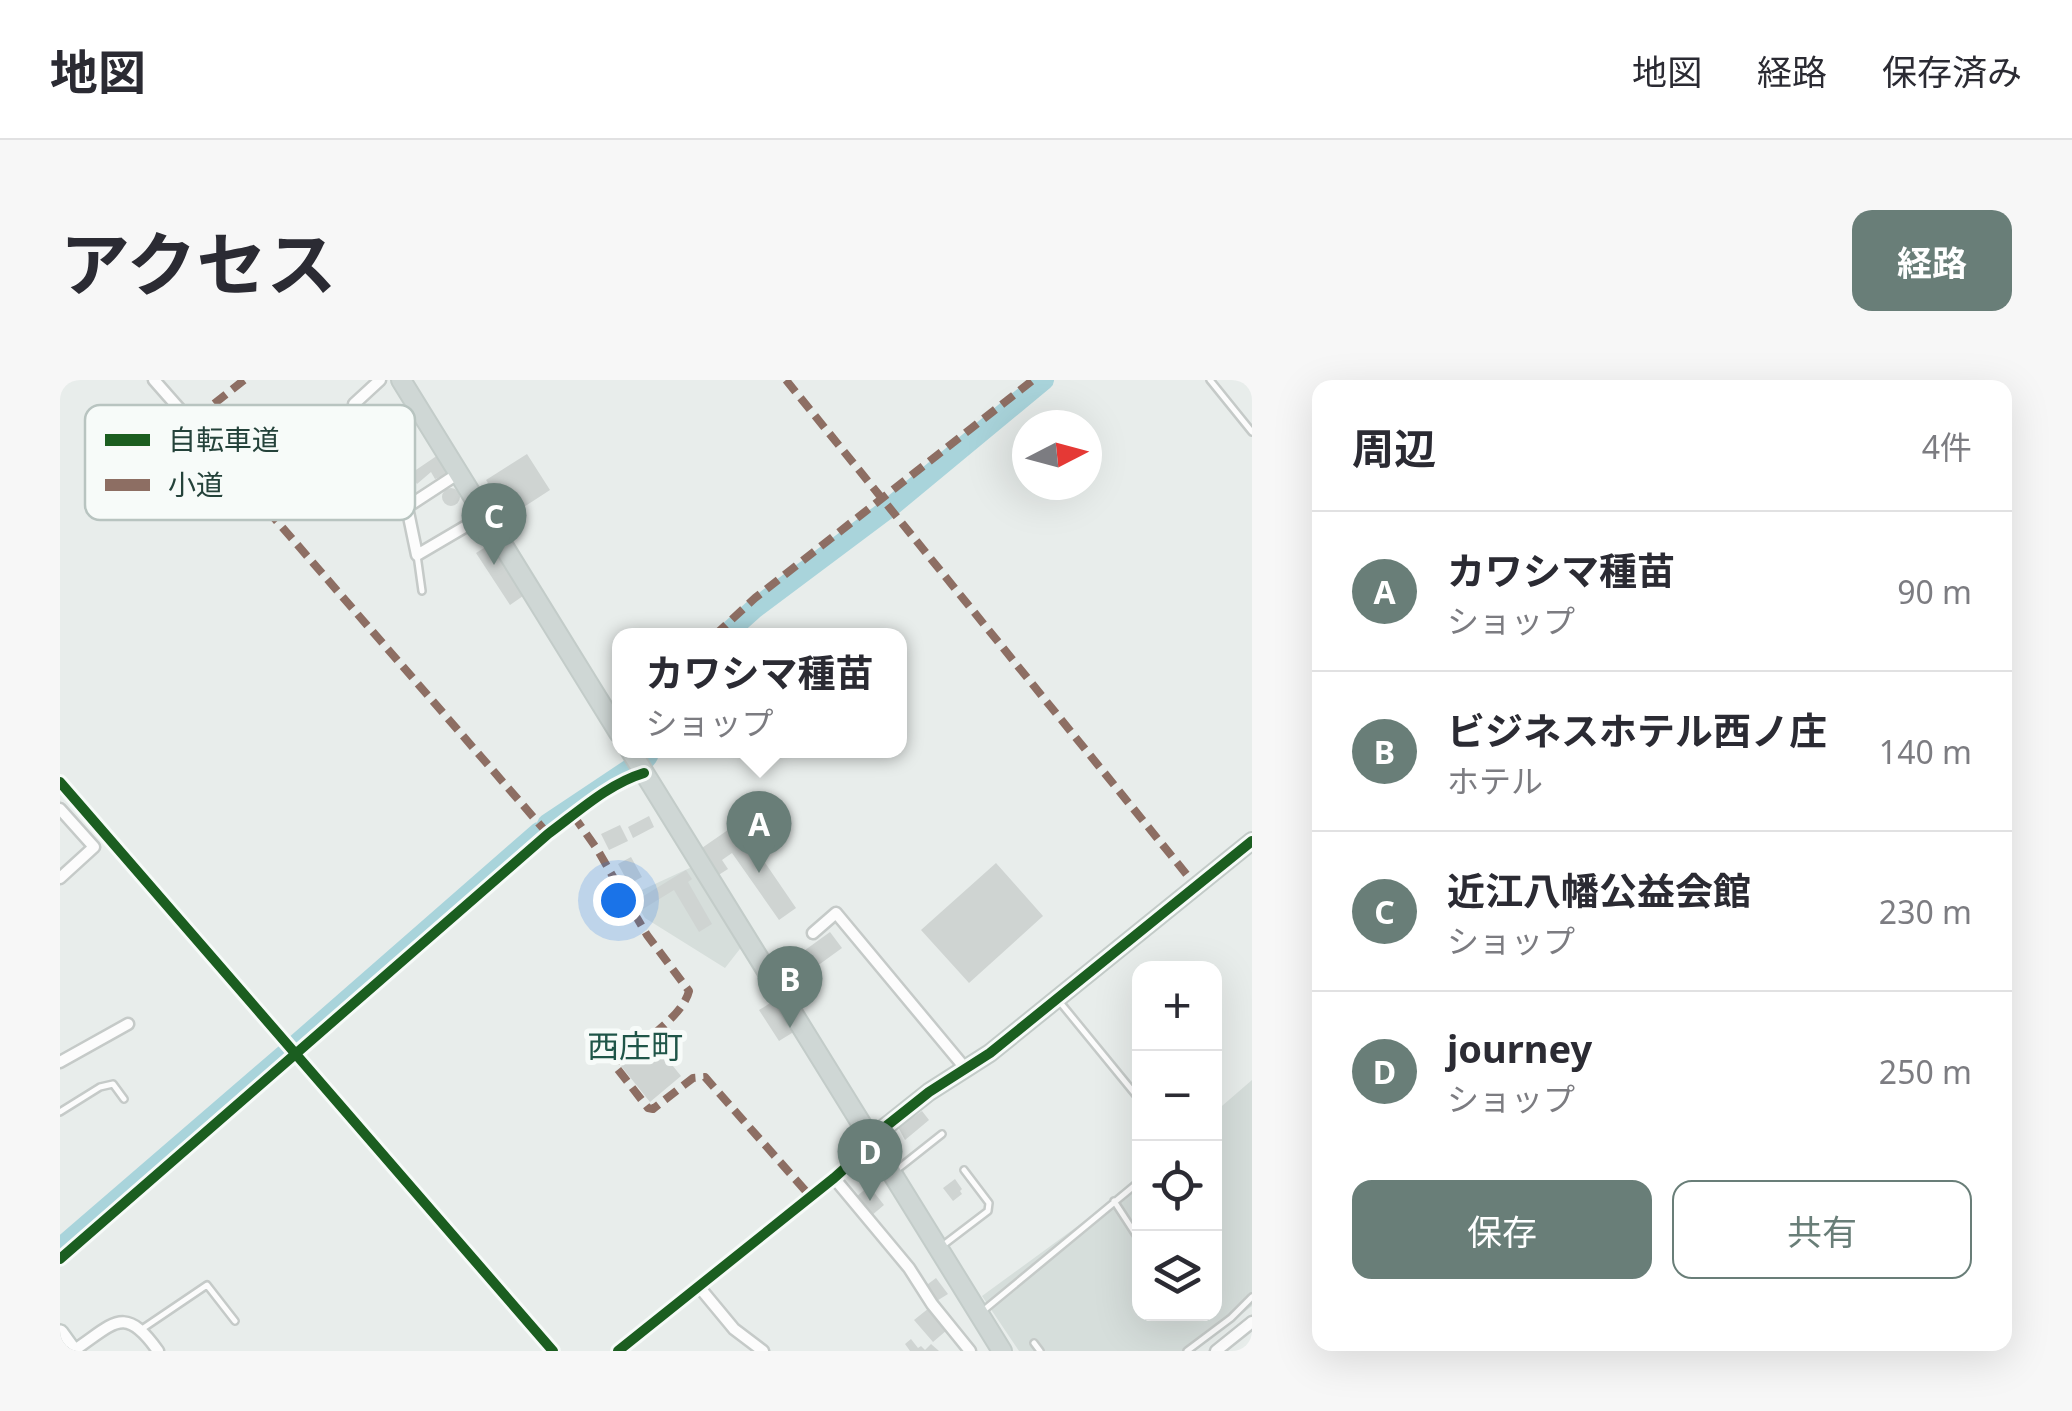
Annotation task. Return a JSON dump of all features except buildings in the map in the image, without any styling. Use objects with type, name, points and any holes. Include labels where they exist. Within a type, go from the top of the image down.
[{"type":"main road","points":[[401,380],[612,722]]},
{"type":"main road","points":[[635,758],[1002,1351]]},
{"type":"street","points":[[154,380],[175,405]]},
{"type":"street","points":[[354,405],[380,380]]},
{"type":"street","points":[[415,501],[460,474]]},
{"type":"street","points":[[410,520],[416,555],[485,515]]},
{"type":"street","points":[[60,1259],[548,834],[628,778],[644,774]]},
{"type":"street","points":[[60,782],[552,1351]]},
{"type":"street","points":[[60,809],[94,847],[60,878]]},
{"type":"street","points":[[618,1351],[834,1178],[862,1153],[870,1139],[1057,999],[1252,841]]},
{"type":"street","points":[[812,932],[836,913],[964,1068]]},
{"type":"street","points":[[60,1062],[128,1024]]},
{"type":"street","points":[[834,1178],[910,1268],[932,1304],[970,1351]]},
{"type":"street","points":[[700,1288],[734,1329],[763,1351]]},
{"type":"street","points":[[60,1333],[73,1351],[119,1322],[133,1323],[158,1351]]},
{"type":"street","points":[[1216,1351],[1252,1322]]},
{"type":"lane","points":[[1210,380],[1252,432]]},
{"type":"lane","points":[[416,555],[422,591]]},
{"type":"lane","points":[[1057,999],[1132,1090]]},
{"type":"lane","points":[[60,1112],[100,1087],[113,1084],[124,1100]]},
{"type":"lane","points":[[892,1173],[942,1134]]},
{"type":"lane","points":[[939,1249],[988,1211],[989,1203],[964,1170]]},
{"type":"lane","points":[[979,1314],[1132,1187]]},
{"type":"lane","points":[[1114,1201],[1133,1231]]},
{"type":"lane","points":[[142,1329],[207,1285],[235,1320]]},
{"type":"lane","points":[[1187,1351],[1252,1298]]},
{"type":"lane","points":[[1034,1343],[1040,1351]]},
{"type":"shaded area","points":[[694,866],[743,945],[725,968],[645,918],[631,895]]},
{"type":"shaded area","points":[[1252,1080],[1252,1306],[1195,1351],[1019,1351],[982,1296],[1132,1181],[1132,1321],[1222,1321],[1222,1106]]},
{"type":"waterway","points":[[733,628],[893,505],[1044,380]]},
{"type":"waterway","points":[[547,824],[634,766]]},
{"type":"waterway","points":[[293,1047],[539,832]]},
{"type":"waterway","points":[[60,1248],[285,1054]]},
{"type":"marked path","points":[[212,405],[244,380]]},
{"type":"marked path","points":[[786,380],[1196,886]]},
{"type":"marked path","points":[[723,628],[755,598],[1033,380]]},
{"type":"marked path","points":[[276,520],[548,834]]},
{"type":"marked path","points":[[573,815],[647,935],[689,991],[669,1021],[617,1062],[616,1067],[648,1108],[653,1109],[693,1078],[705,1077],[811,1197]]},
{"type":"cycle path","points":[[60,1259],[548,834],[606,791],[644,773]]},
{"type":"cycle path","points":[[60,782],[553,1351]]},
{"type":"cycle path","points":[[618,1351],[834,1178],[862,1153],[870,1139],[929,1092],[990,1053],[1252,841]]},
{"type":"place","name":"近江八幡公益会館","points":[[494,565]]},
{"type":"place","name":"カワシマ種苗","points":[[759,873]]},
{"type":"place","name":"ビジネスホテル西ノ庄","points":[[790,1028]]},
{"type":"place","name":"journey","points":[[870,1201]]},
{"type":"district","name":"西庄町","points":[[635,1045]]}]
